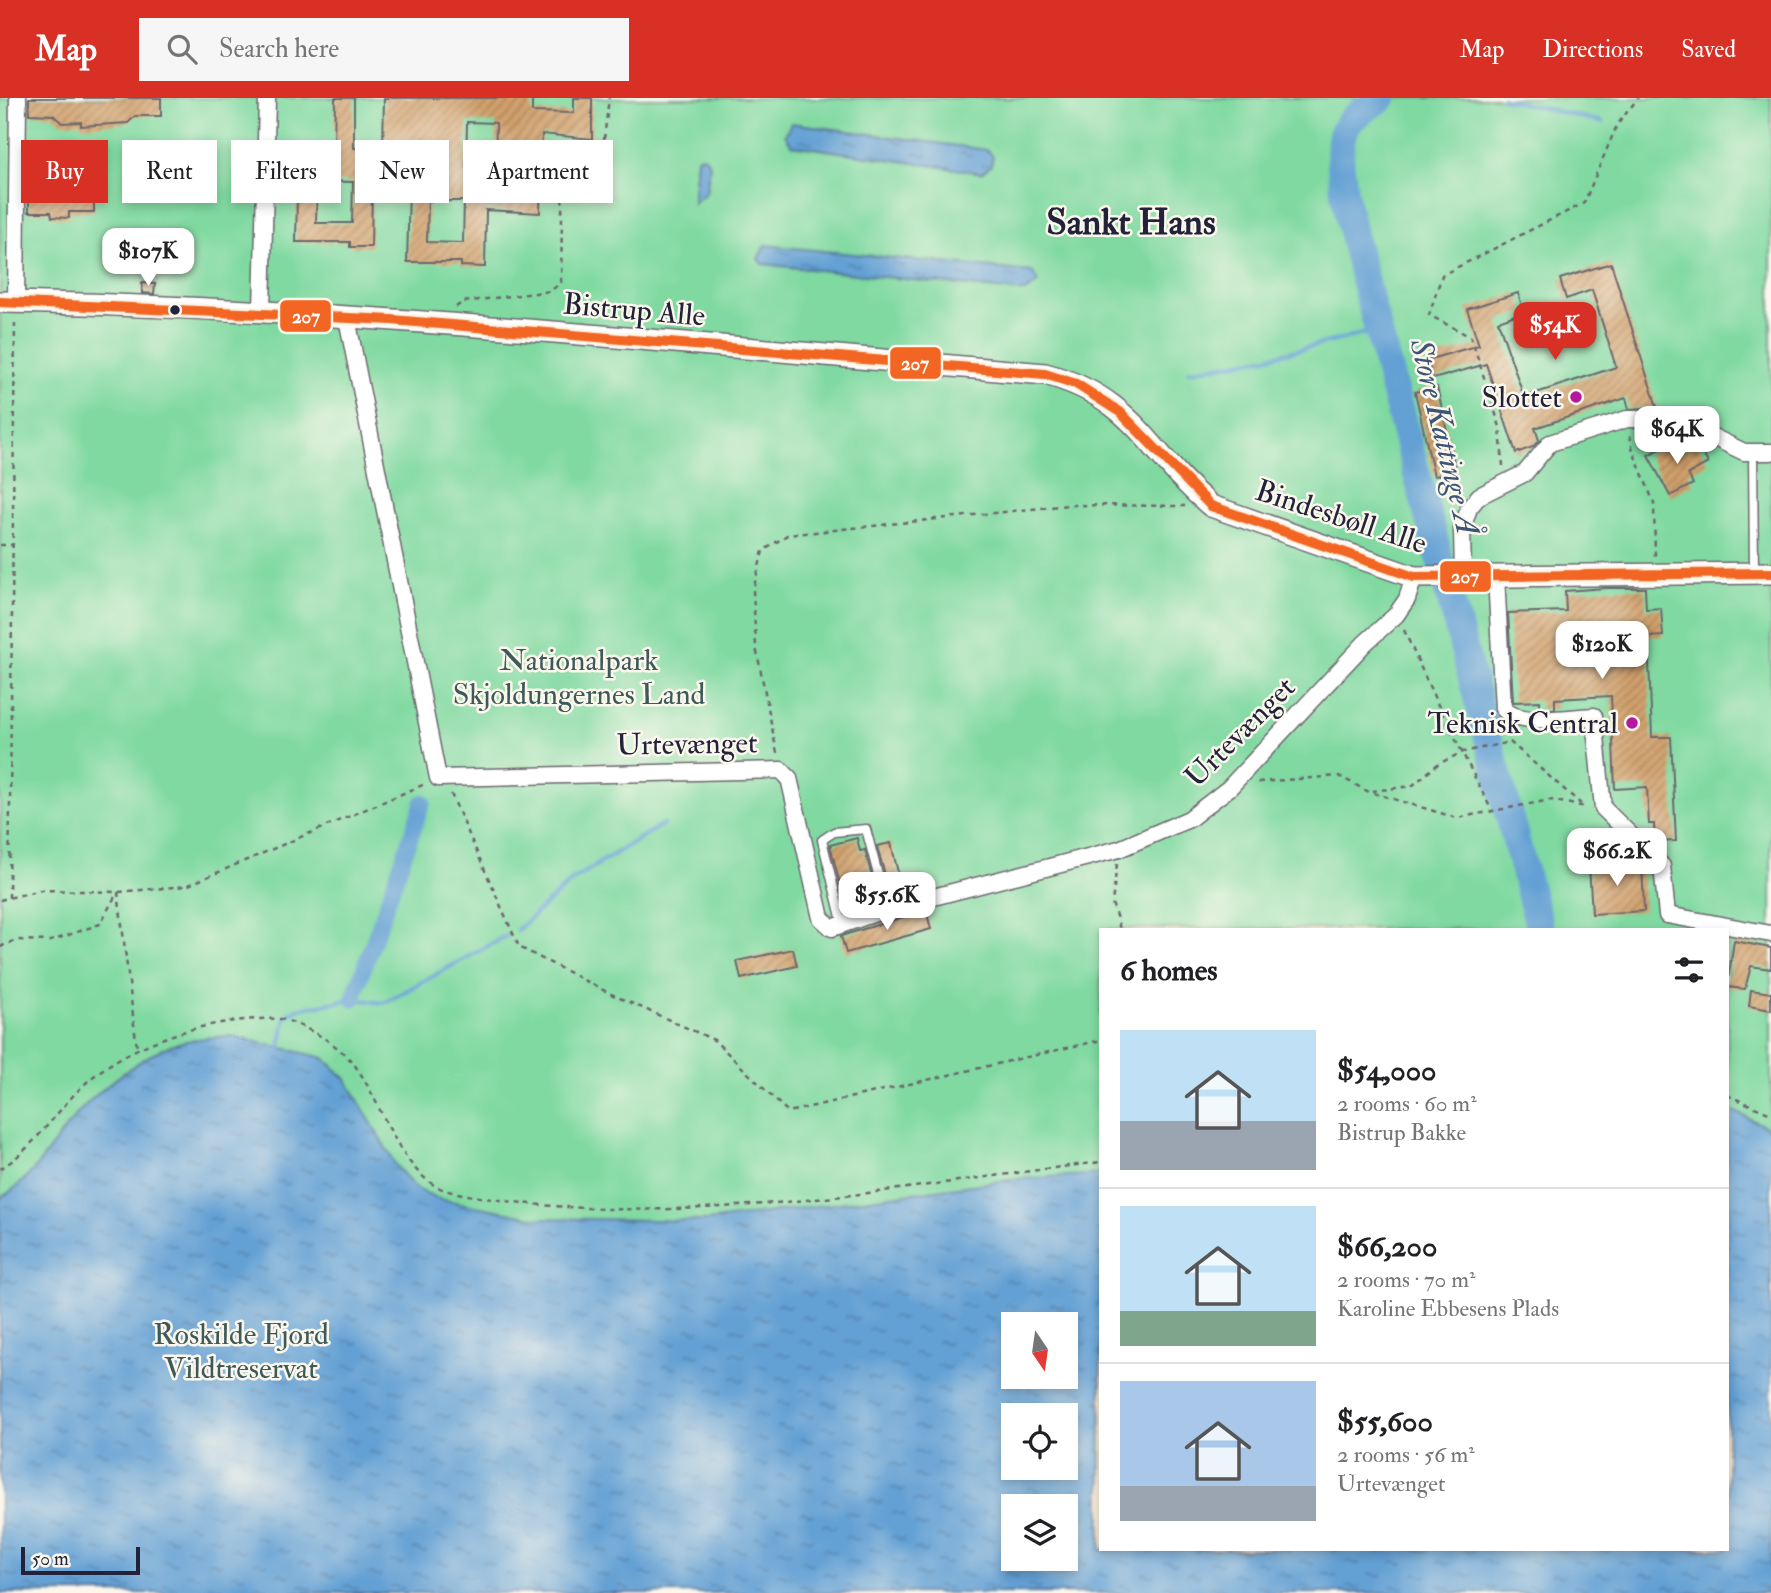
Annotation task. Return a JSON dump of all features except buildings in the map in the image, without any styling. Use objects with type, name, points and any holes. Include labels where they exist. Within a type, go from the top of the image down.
[{"type":"street","points":[[8,302],[8,245],[17,176],[19,98]]},
{"type":"street","points":[[262,312],[267,98]]},
{"type":"street","points":[[0,176],[17,176]]},
{"type":"street","name":"Bistrup Alle","points":[[8,302],[262,312],[453,324],[1045,374],[1079,383],[1107,400],[1135,423],[1185,485],[1211,506]]},
{"type":"street","points":[[347,318],[438,778]]},
{"type":"street","points":[[1463,576],[1462,529],[1469,508],[1479,496],[1525,473],[1550,443],[1628,419],[1680,421],[1744,452],[1771,452]]},
{"type":"street","name":"Bindesbøll Alle","points":[[1211,506],[1414,577],[1763,573]]},
{"type":"street","points":[[1496,576],[1503,708],[1508,715],[1522,719],[1594,716],[1603,808],[1662,866],[1667,915],[1771,934]]},
{"type":"street","name":"Urtevænget","points":[[438,778],[780,770],[789,778],[821,918],[832,928],[887,909],[1119,849],[1189,819],[1230,788],[1365,643],[1396,615],[1407,599],[1414,577]]},
{"type":"lane","points":[[1753,452],[1763,573]]},
{"type":"lane","points":[[843,925],[822,840],[835,832],[866,829],[887,909]]},
{"type":"path","points":[[453,324],[457,304],[551,291],[558,287],[561,282],[563,152],[591,152],[603,147],[609,98]]},
{"type":"path","points":[[1492,488],[1504,473],[1500,427],[1471,337],[1429,315],[1442,275],[1584,203],[1617,125],[1637,98]]},
{"type":"path","points":[[8,302],[14,545],[9,898]]},
{"type":"path","points":[[1628,419],[1633,451],[1654,503],[1655,574]]},
{"type":"path","points":[[780,770],[756,647],[753,590],[763,551],[787,535],[1069,505],[1211,506]]},
{"type":"path","points":[[0,545],[14,545]]},
{"type":"path","points":[[1396,615],[1492,811]]},
{"type":"path","points":[[1367,791],[1412,786],[1438,764],[1463,752],[1510,742],[1581,804],[1592,809],[1603,808]]},
{"type":"path","points":[[1252,779],[1259,783],[1339,776],[1367,791],[1457,818],[1516,804],[1549,800],[1581,804]]},
{"type":"path","points":[[0,900],[58,889],[118,892],[186,886],[438,778],[456,799],[519,947],[611,995],[713,1040],[788,1112],[1099,1040]]},
{"type":"path","points":[[1119,849],[1112,903],[1120,928]]},
{"type":"path","points":[[0,947],[16,940],[51,942],[100,925],[118,892]]},
{"type":"path","points":[[118,892],[137,1049]]},
{"type":"path","points":[[0,1169],[20,1157],[88,1081],[137,1049],[216,1023],[281,1019],[331,1041],[356,1067],[406,1157],[430,1184],[447,1192],[550,1207],[681,1211],[742,1208],[1099,1162]]},
{"type":"path","points":[[1729,1096],[1771,1114]]},
{"type":"green space","name":"Nationalpark Skjoldungernes Land","points":[[0,98],[1771,98],[1771,1593],[0,1593]]},
{"type":"water","points":[[791,123],[987,150],[993,156],[991,165],[982,173],[792,145],[785,135]]},
{"type":"water","points":[[704,156],[710,164],[706,193],[693,203],[697,157]]},
{"type":"water","points":[[765,245],[1032,272],[1039,282],[1025,292],[762,264],[758,259]]},
{"type":"water","name":"Roskilde Fjord Vildtreservat","points":[[233,1036],[324,1058],[346,1079],[395,1164],[415,1188],[439,1199],[538,1218],[707,1221],[1016,1179],[1099,1174],[1099,1551],[1729,1551],[1729,1109],[1771,1129],[1771,1593],[0,1593],[0,1198],[31,1173],[80,1110],[101,1091],[149,1056],[177,1043]]},
{"type":"waterway","name":"Store Kattinge Å","points":[[1382,98],[1354,117],[1343,133],[1340,152],[1347,208],[1363,276],[1540,928]]},
{"type":"waterway","points":[[1502,98],[1602,122]]},
{"type":"waterway","points":[[1189,371],[1264,358],[1379,330]]},
{"type":"waterway","points":[[353,999],[423,802]]},
{"type":"waterway","points":[[517,930],[574,879],[663,824]]},
{"type":"waterway","points":[[280,1047],[286,1016],[297,1009],[353,999],[384,1003],[506,936]]},
{"type":"transit line","name":"207","points":[[0,302],[392,320],[1045,374],[1076,384],[1120,412],[1211,506],[1414,577],[1771,573]]},
{"type":"place","name":"Slottet","points":[[1576,397]]},
{"type":"place","name":"Teknisk Central","points":[[1632,723]]},
{"type":"district","name":"Sankt Hans","points":[[1131,222]]}]
